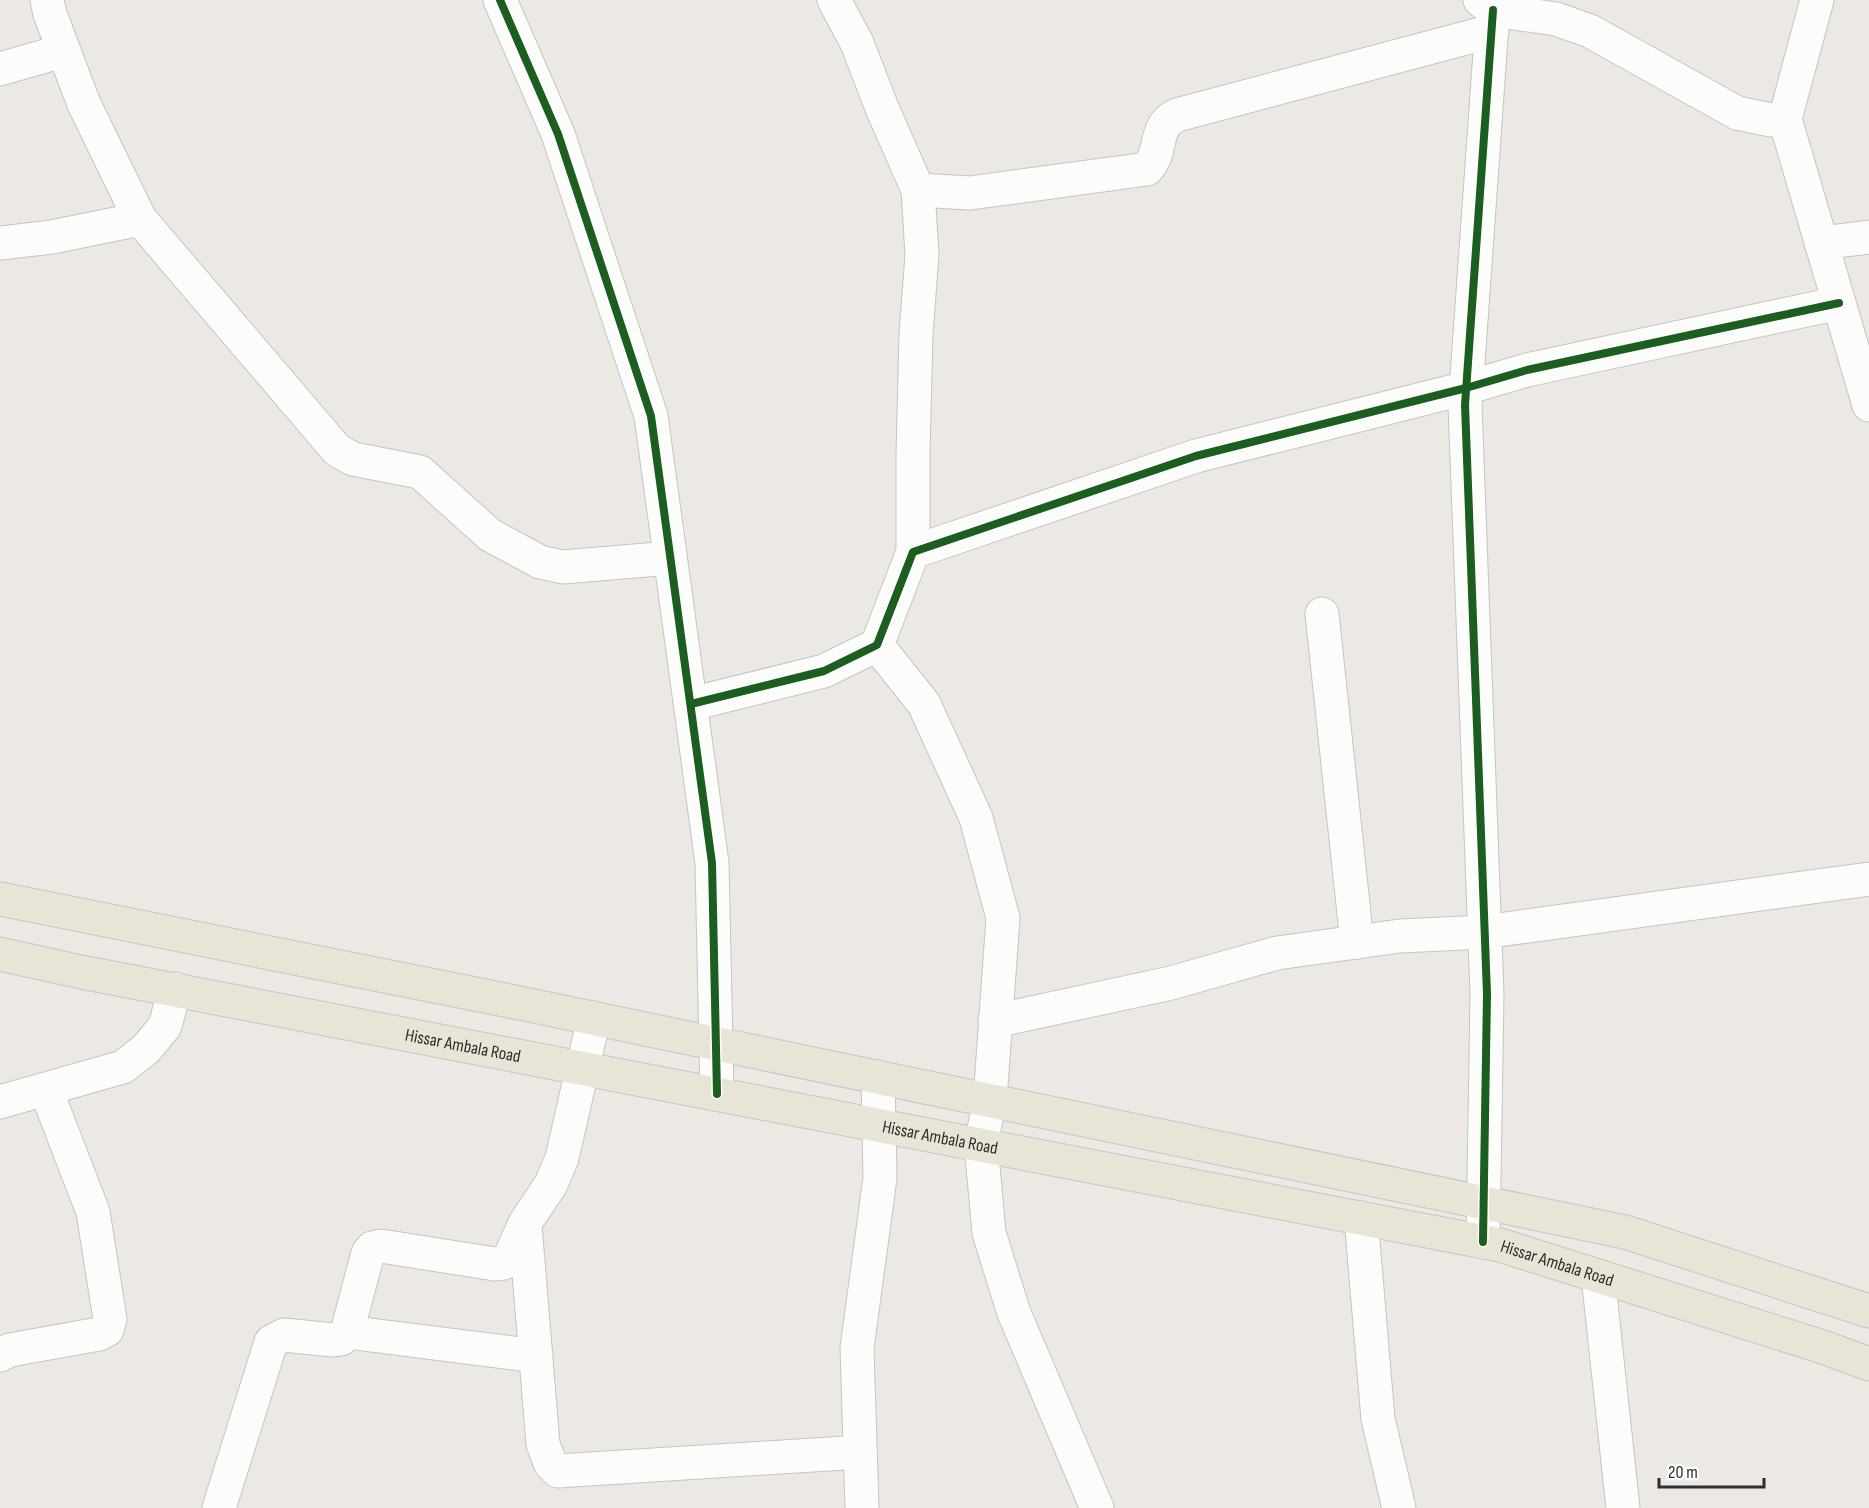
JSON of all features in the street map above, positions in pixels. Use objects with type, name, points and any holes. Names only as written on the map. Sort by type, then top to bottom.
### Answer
[{"type":"main road","points":[[0,899],[594,1018],[1625,1232],[1869,1311]]},
{"type":"main road","name":"Hissar Ambala Road","points":[[0,954],[1500,1245],[1823,1347],[1869,1364]]},
{"type":"street","points":[[47,0],[63,51],[84,104],[140,219],[337,450],[353,459],[420,472],[490,535],[540,562],[563,567],[670,558]]},
{"type":"street","points":[[500,0],[558,134],[651,416],[712,863],[717,1094]]},
{"type":"street","points":[[691,704],[824,671],[877,645],[913,552],[913,429],[916,334],[922,255],[918,190],[882,108],[857,43],[834,0]]},
{"type":"street","points":[[1817,0],[1785,119],[1869,405]]},
{"type":"street","points":[[918,190],[970,193],[1147,169],[1155,157],[1162,125],[1167,119],[1488,13],[1556,19],[1590,31],[1737,113],[1770,120],[1785,119]]},
{"type":"street","points":[[1483,1242],[1487,994],[1466,388],[1488,13]]},
{"type":"street","points":[[0,69],[63,51]]},
{"type":"street","points":[[0,243],[52,237],[140,219]]},
{"type":"street","points":[[1821,243],[1869,237]]},
{"type":"street","points":[[913,552],[1196,456],[1466,388],[1527,369],[1839,303]]},
{"type":"street","points":[[1322,614],[1357,942]]},
{"type":"street","points":[[877,645],[924,704],[976,818],[1003,918],[990,1100],[981,1144],[989,1233],[1014,1312],[1097,1508]]},
{"type":"street","points":[[995,1022],[1171,983],[1277,953],[1400,936],[1484,932],[1869,879]]},
{"type":"street","points":[[0,1102],[123,1067],[146,1049],[165,1026],[175,989]]},
{"type":"street","points":[[219,1508],[272,1342],[284,1335],[333,1340],[341,1338],[347,1332],[368,1253],[372,1248],[381,1246],[495,1264],[504,1263],[510,1257],[525,1223],[551,1184],[562,1158],[594,1018]]},
{"type":"street","points":[[862,1508],[857,1348],[880,1178],[878,1077]]},
{"type":"street","points":[[0,1355],[10,1350],[99,1334],[107,1330],[110,1318],[93,1212],[46,1090]]},
{"type":"street","points":[[1361,1218],[1378,1419],[1399,1508]]},
{"type":"street","points":[[525,1223],[543,1444],[550,1463],[558,1471],[860,1452]]},
{"type":"street","points":[[1598,1276],[1623,1508]]},
{"type":"street","points":[[347,1332],[536,1356]]},
{"type":"cycle path","points":[[500,0],[558,134],[651,416],[712,863],[717,1094]]},
{"type":"cycle path","points":[[1483,1242],[1487,994],[1465,405],[1493,10]]},
{"type":"cycle path","points":[[691,704],[824,671],[877,645],[913,552],[1196,456],[1466,388],[1527,370],[1839,303]]}]
